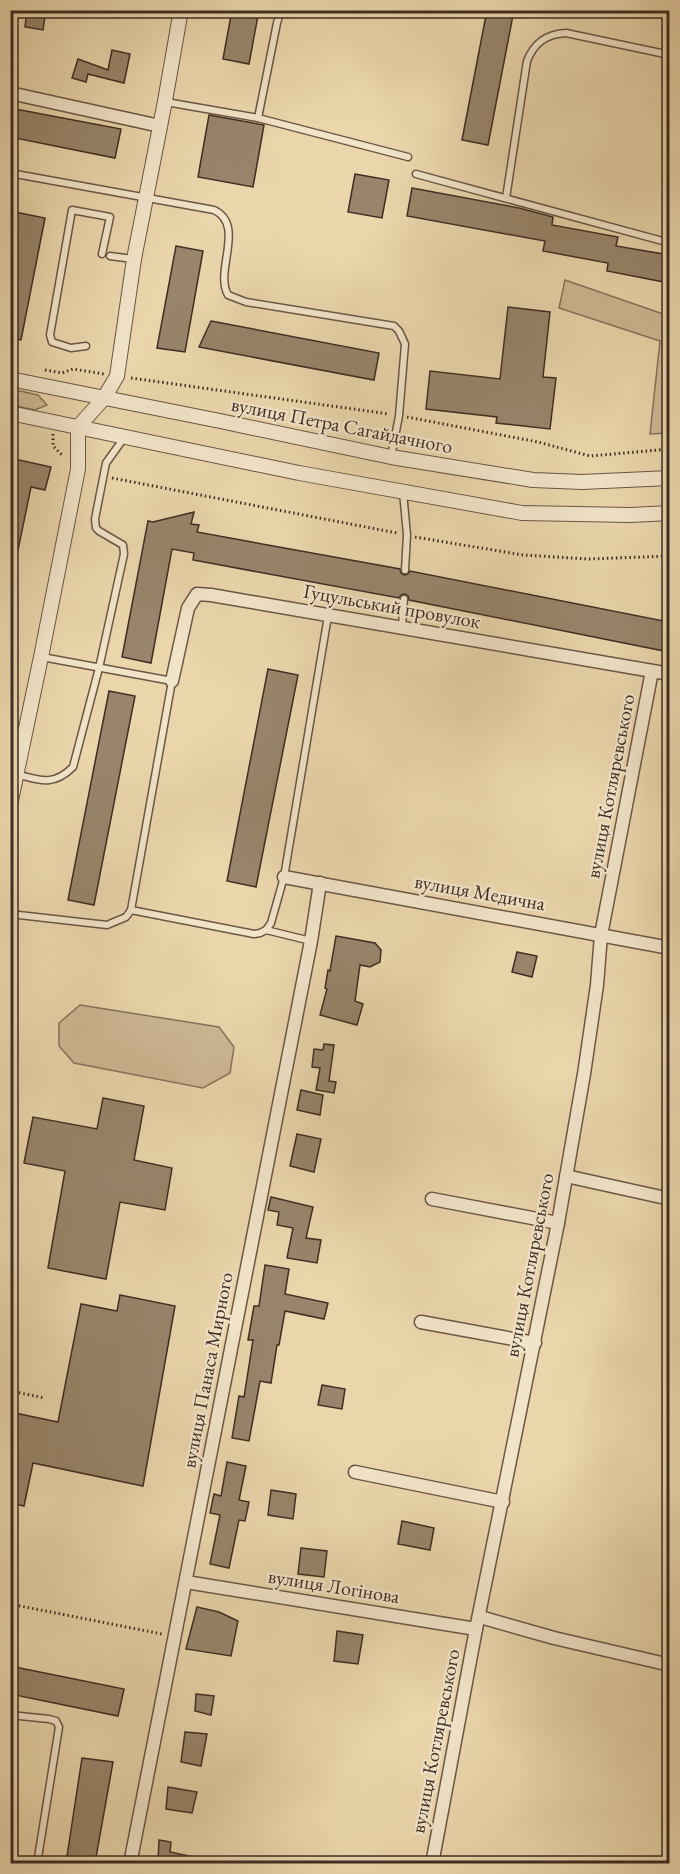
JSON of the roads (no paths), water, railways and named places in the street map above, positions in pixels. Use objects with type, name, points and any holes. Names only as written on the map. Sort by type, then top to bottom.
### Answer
[{"type":"street","points":[[10,805],[78,469],[78,427],[104,398],[117,376],[134,260],[181,10]]},
{"type":"street","points":[[10,93],[160,126]]},
{"type":"street","name":"вулиця Петра Сагайдачного","points":[[10,379],[220,420],[391,457],[533,480],[582,482],[669,478]]},
{"type":"street","points":[[10,413],[299,473],[522,513],[630,515],[669,513]]},
{"type":"street","name":"Гуцульський провулок","points":[[172,681],[188,608],[197,594],[669,674]]},
{"type":"street","name":"вулиця Котляревського","points":[[432,1863],[558,1223],[586,1063],[601,934],[652,671]]},
{"type":"street","name":"вулиця Медична","points":[[284,877],[669,948]]},
{"type":"street","name":"вулиця Панаса Мирного","points":[[130,1863],[311,941],[320,883]]},
{"type":"street","points":[[566,1176],[669,1199]]},
{"type":"street","points":[[432,1199],[558,1223]]},
{"type":"street","points":[[421,1322],[535,1343]]},
{"type":"street","points":[[355,1472],[503,1502]]},
{"type":"street","name":"вулиця Логінова","points":[[186,1582],[478,1623],[669,1665]]},
{"type":"lane","points":[[258,118],[281,10]]},
{"type":"lane","points":[[506,198],[527,61],[532,48],[555,34],[566,33],[669,55]]},
{"type":"lane","points":[[165,101],[258,118],[408,157]]},
{"type":"lane","points":[[10,173],[214,210],[220,213],[226,221],[229,231],[224,285],[228,296],[246,302],[394,326],[405,344],[399,416],[391,457]]},
{"type":"lane","points":[[416,174],[669,243]]},
{"type":"lane","points":[[86,346],[71,348],[51,342],[50,335],[72,210],[110,217],[102,254]]},
{"type":"lane","points":[[110,256],[122,256],[134,260]]},
{"type":"lane","points":[[16,774],[38,780],[48,780],[63,777],[73,767],[99,668],[124,549],[123,544],[96,528],[95,519],[106,463],[125,437]]},
{"type":"lane","points":[[403,491],[407,535],[405,570]]},
{"type":"lane","points":[[402,627],[404,599]]},
{"type":"lane","points":[[131,909],[254,934],[266,930],[271,923],[284,877],[328,615]]},
{"type":"lane","points":[[10,914],[107,924],[126,916],[131,909],[172,681],[41,657]]},
{"type":"lane","points":[[266,930],[311,941]]},
{"type":"lane","points":[[10,1714],[49,1719],[56,1722],[59,1727],[37,1863]]}]
